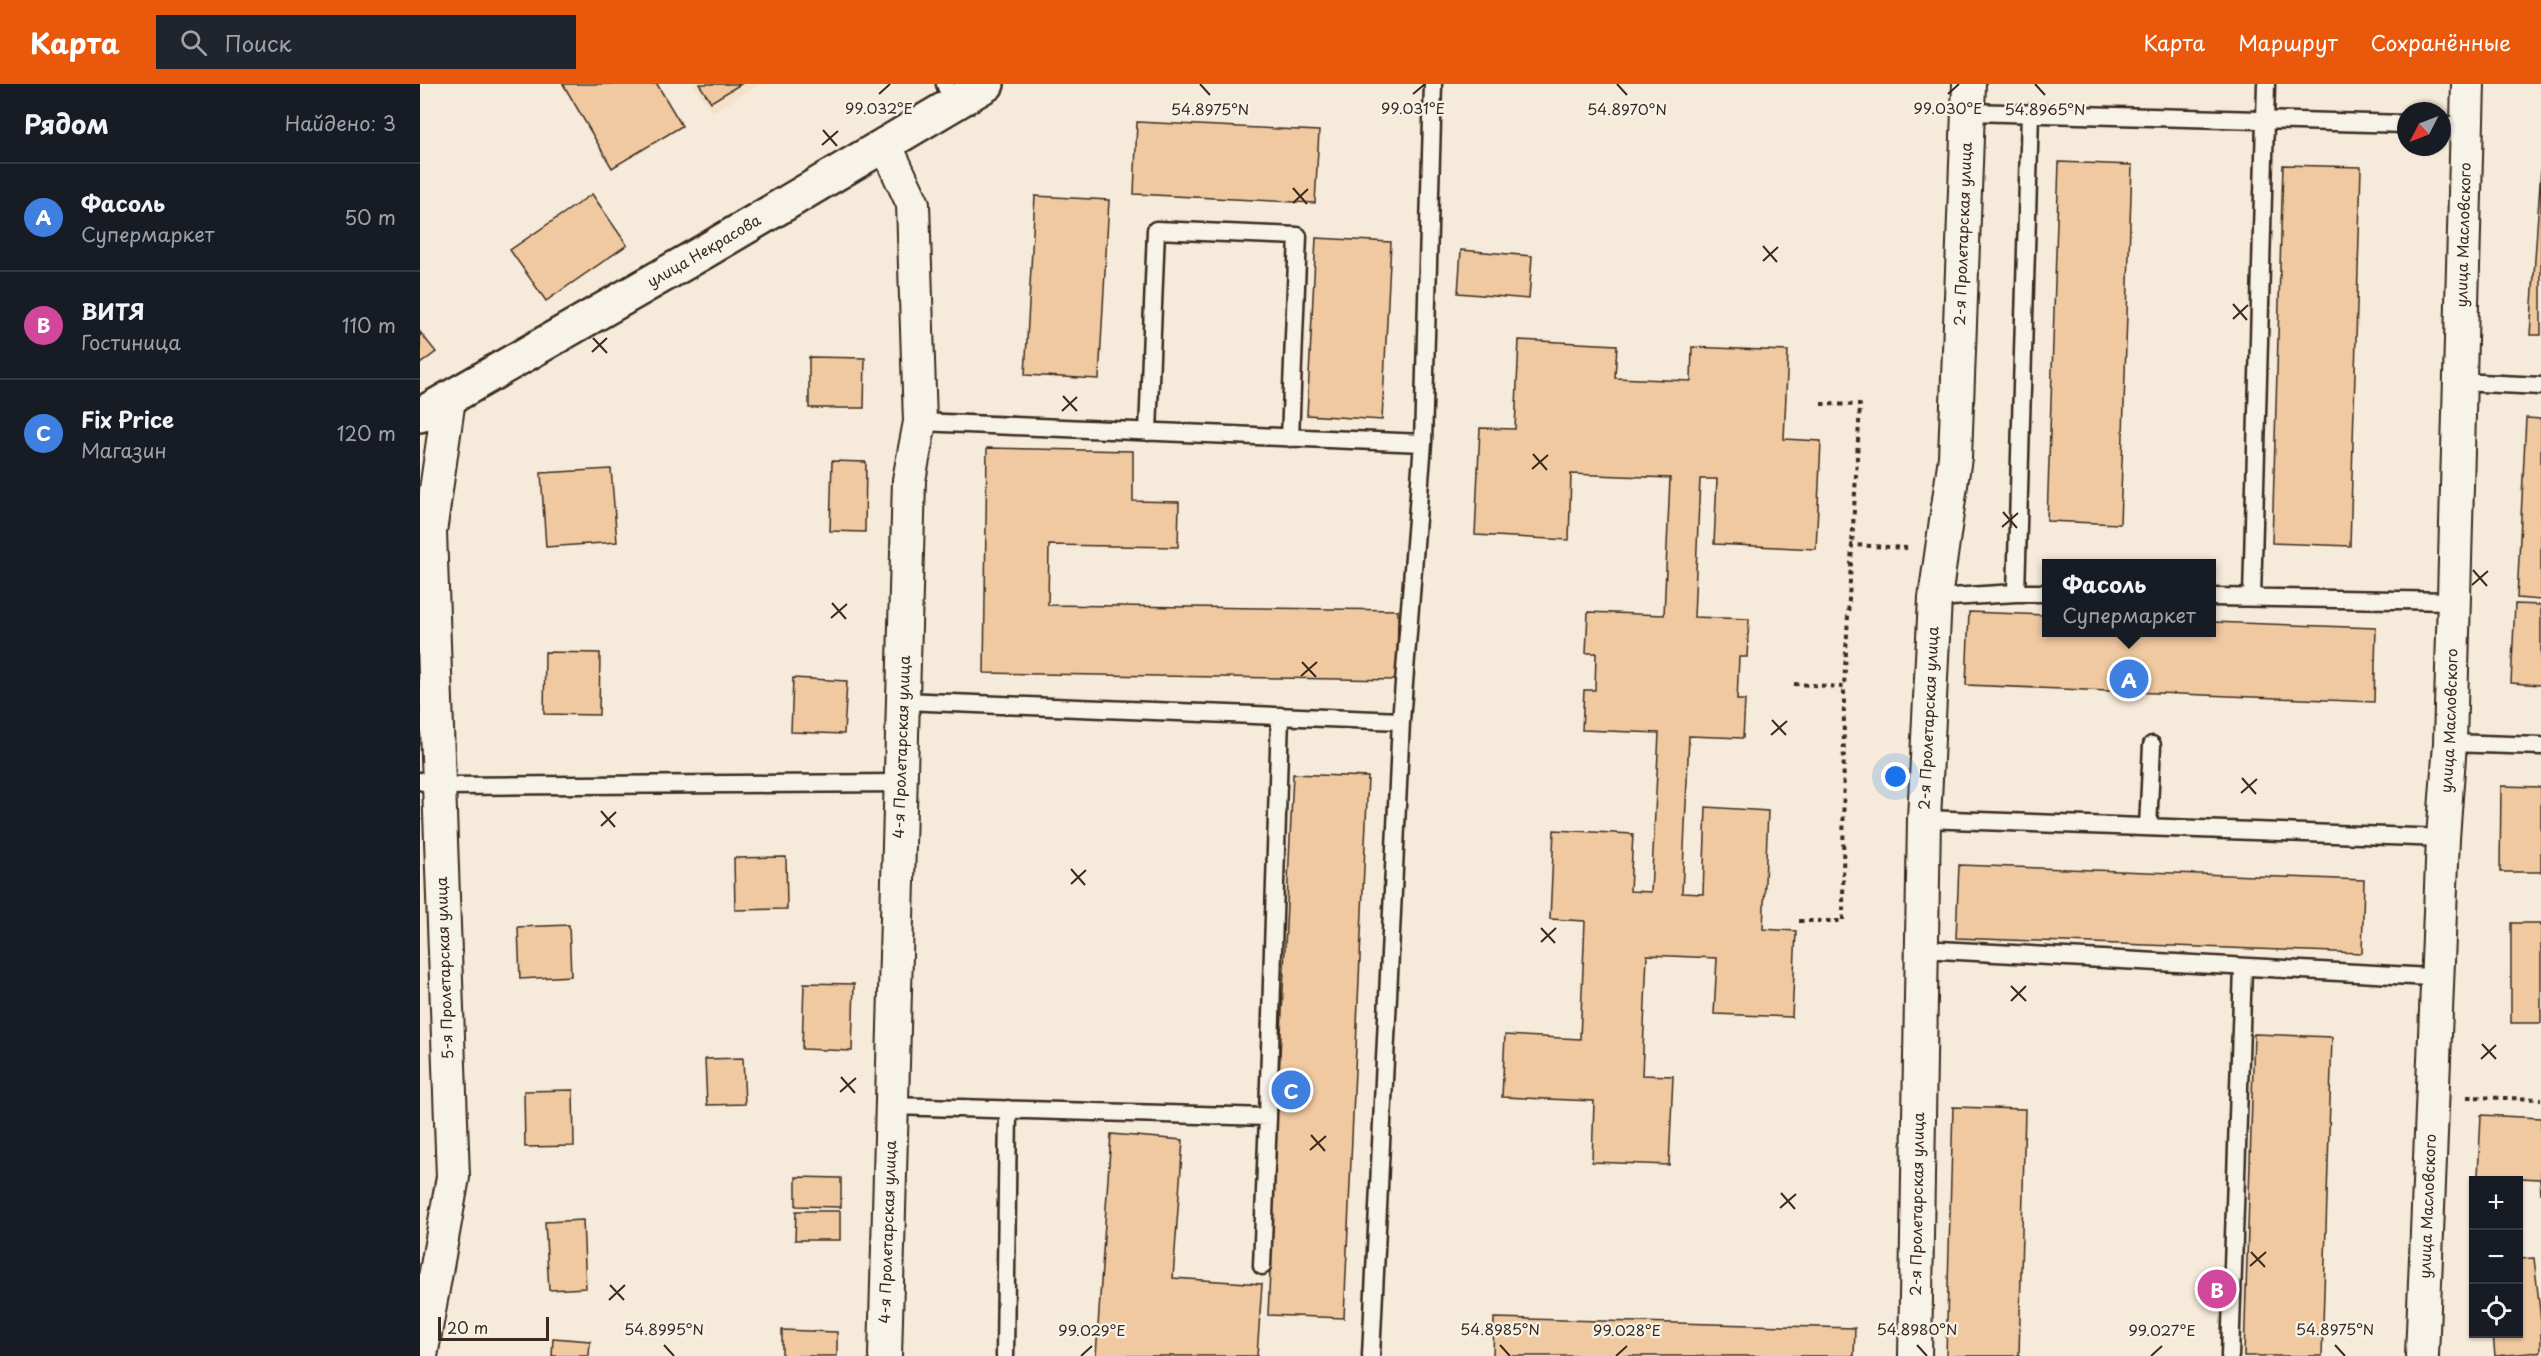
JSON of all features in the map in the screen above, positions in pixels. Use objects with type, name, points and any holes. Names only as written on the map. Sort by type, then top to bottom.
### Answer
[{"type":"street","name":"улица Некрасова","points":[[420,415],[885,144],[949,94],[987,84]]},
{"type":"street","name":"улица Масловского","points":[[2422,1356],[2443,838],[2450,743],[2460,382],[2454,125],[2468,84]]},
{"type":"street","name":"2-я Пролетарская улица","points":[[1915,1356],[1924,819],[1935,598],[1955,457],[1969,98]]},
{"type":"street","name":"4-я Пролетарская улица","points":[[885,144],[913,204],[920,422],[909,480],[885,1356]]},
{"type":"street","name":"5-я Пролетарская улица","points":[[421,1356],[453,1177],[429,784],[430,532],[449,399]]},
{"type":"lane","points":[[1371,1356],[1401,721],[1423,443],[1433,84]]},
{"type":"lane","points":[[2252,597],[2266,84]]},
{"type":"lane","points":[[1969,98],[2030,113],[2397,124]]},
{"type":"lane","points":[[2016,593],[2030,113]]},
{"type":"lane","points":[[1149,432],[1156,230],[1215,232],[1298,236],[1290,438]]},
{"type":"lane","points":[[2460,382],[2541,386]]},
{"type":"lane","points":[[920,422],[1423,443]]},
{"type":"lane","points":[[1935,598],[2042,593]]},
{"type":"lane","points":[[2216,597],[2454,601]]},
{"type":"lane","points":[[903,701],[1401,721]]},
{"type":"lane","points":[[1262,1266],[1280,716]]},
{"type":"lane","points":[[2450,743],[2541,746]]},
{"type":"lane","points":[[2148,827],[2152,745]]},
{"type":"lane","points":[[429,784],[901,783]]},
{"type":"lane","points":[[1924,819],[2443,838]]},
{"type":"lane","points":[[1921,949],[2430,977]]},
{"type":"lane","points":[[2230,1356],[2243,968]]},
{"type":"lane","points":[[892,1106],[1268,1118]]},
{"type":"lane","points":[[1005,1356],[1008,1109]]},
{"type":"path","points":[[1799,921],[1843,921],[1844,687],[1860,405],[1821,405]]},
{"type":"path","points":[[1852,545],[1942,550]]},
{"type":"path","points":[[1794,684],[1844,687]]},
{"type":"path","points":[[2433,1096],[2541,1099]]},
{"type":"shaded area","points":[[693,84],[760,84],[712,113]]},
{"type":"building","points":[[563,84],[657,84],[682,126],[612,168]]},
{"type":"building","points":[[699,84],[741,84],[711,102]]},
{"type":"building","points":[[1137,122],[1319,131],[1315,203],[1134,194]]},
{"type":"building","points":[[2059,162],[2132,165],[2120,524],[2047,521]]},
{"type":"building","points":[[2283,165],[2361,167],[2350,546],[2272,543]]},
{"type":"building","points":[[2541,168],[2541,335],[2530,335]]},
{"type":"building","points":[[592,194],[627,245],[546,301],[510,250]]},
{"type":"building","points":[[1035,196],[1109,200],[1099,379],[1025,375]]},
{"type":"building","points":[[1316,238],[1391,242],[1382,420],[1307,415]]},
{"type":"building","points":[[1461,250],[1532,256],[1529,299],[1458,293]]},
{"type":"building","points":[[420,332],[436,352],[420,364]]},
{"type":"building","points":[[1519,340],[1617,345],[1615,378],[1691,381],[1692,347],[1788,351],[1784,439],[1821,441],[1816,549],[1714,544],[1717,479],[1700,479],[1694,617],[1749,619],[1747,657],[1739,657],[1737,700],[1745,700],[1743,738],[1689,736],[1682,893],[1703,894],[1706,807],[1768,811],[1763,929],[1796,931],[1792,1017],[1714,1014],[1717,958],[1647,955],[1642,1075],[1673,1076],[1669,1165],[1592,1162],[1594,1101],[1502,1097],[1505,1035],[1580,1039],[1585,921],[1550,919],[1554,830],[1633,834],[1630,891],[1651,892],[1659,733],[1582,730],[1584,690],[1595,690],[1596,653],[1586,653],[1588,612],[1664,615],[1670,478],[1571,474],[1569,540],[1475,535],[1480,428],[1515,429]]},
{"type":"building","points":[[809,357],[865,358],[864,408],[809,408]]},
{"type":"building","points":[[2526,418],[2541,419],[2541,600],[2517,598]]},
{"type":"building","points":[[987,448],[1133,451],[1133,501],[1179,502],[1178,547],[1049,545],[1048,605],[1398,610],[1397,680],[984,673]]},
{"type":"building","points":[[832,461],[866,462],[865,532],[830,531]]},
{"type":"building","points":[[611,469],[617,542],[546,547],[541,473]]},
{"type":"building","points":[[2515,604],[2541,605],[2541,685],[2511,683]]},
{"type":"building","points":[[1969,612],[2042,615],[2042,637],[2216,637],[2216,622],[2376,628],[2374,702],[1966,685]]},
{"type":"building","points":[[545,652],[600,653],[599,715],[544,714]]},
{"type":"building","points":[[793,678],[847,681],[844,734],[791,732]]},
{"type":"building","points":[[1293,774],[1368,777],[1344,1318],[1268,1315]]},
{"type":"building","points":[[2501,786],[2541,787],[2541,872],[2500,872]]},
{"type":"building","points":[[786,857],[787,909],[735,910],[734,858]]},
{"type":"building","points":[[1959,865],[2364,880],[2362,953],[1956,938]]},
{"type":"building","points":[[2511,923],[2541,923],[2541,1023],[2511,1023]]},
{"type":"building","points":[[569,925],[571,976],[520,979],[518,927]]},
{"type":"building","points":[[804,983],[854,984],[852,1051],[802,1049]]},
{"type":"building","points":[[2254,1034],[2332,1037],[2322,1356],[2244,1356]]},
{"type":"building","points":[[743,1058],[745,1104],[707,1105],[705,1059]]},
{"type":"building","points":[[573,1090],[574,1146],[525,1147],[524,1091]]},
{"type":"building","points":[[1953,1107],[2025,1109],[2019,1356],[1946,1356]]},
{"type":"building","points":[[2481,1115],[2541,1118],[2541,1194],[2540,1179],[2523,1178],[2523,1176],[2478,1176]]},
{"type":"building","points":[[1111,1134],[1183,1140],[1173,1278],[1262,1284],[1257,1356],[1096,1356]]},
{"type":"building","points":[[796,1177],[841,1178],[841,1207],[796,1206]]},
{"type":"building","points":[[796,1211],[840,1211],[840,1240],[795,1240]]},
{"type":"building","points":[[583,1220],[586,1288],[549,1290],[545,1222]]},
{"type":"building","points":[[2534,1258],[2541,1321],[2541,1352],[2495,1356],[2493,1338],[2523,1338],[2523,1259]]},
{"type":"building","points":[[1494,1318],[1855,1328],[1854,1356],[1493,1356]]},
{"type":"building","points":[[782,1330],[837,1332],[837,1356],[782,1356]]},
{"type":"building","points":[[553,1338],[590,1341],[589,1356],[552,1356]]},
{"type":"place","name":"Фасоль","points":[[2129,679]]},
{"type":"place","name":"Fix Price","points":[[1291,1090]]},
{"type":"place","name":"ВИТЯ","points":[[2217,1289]]}]
